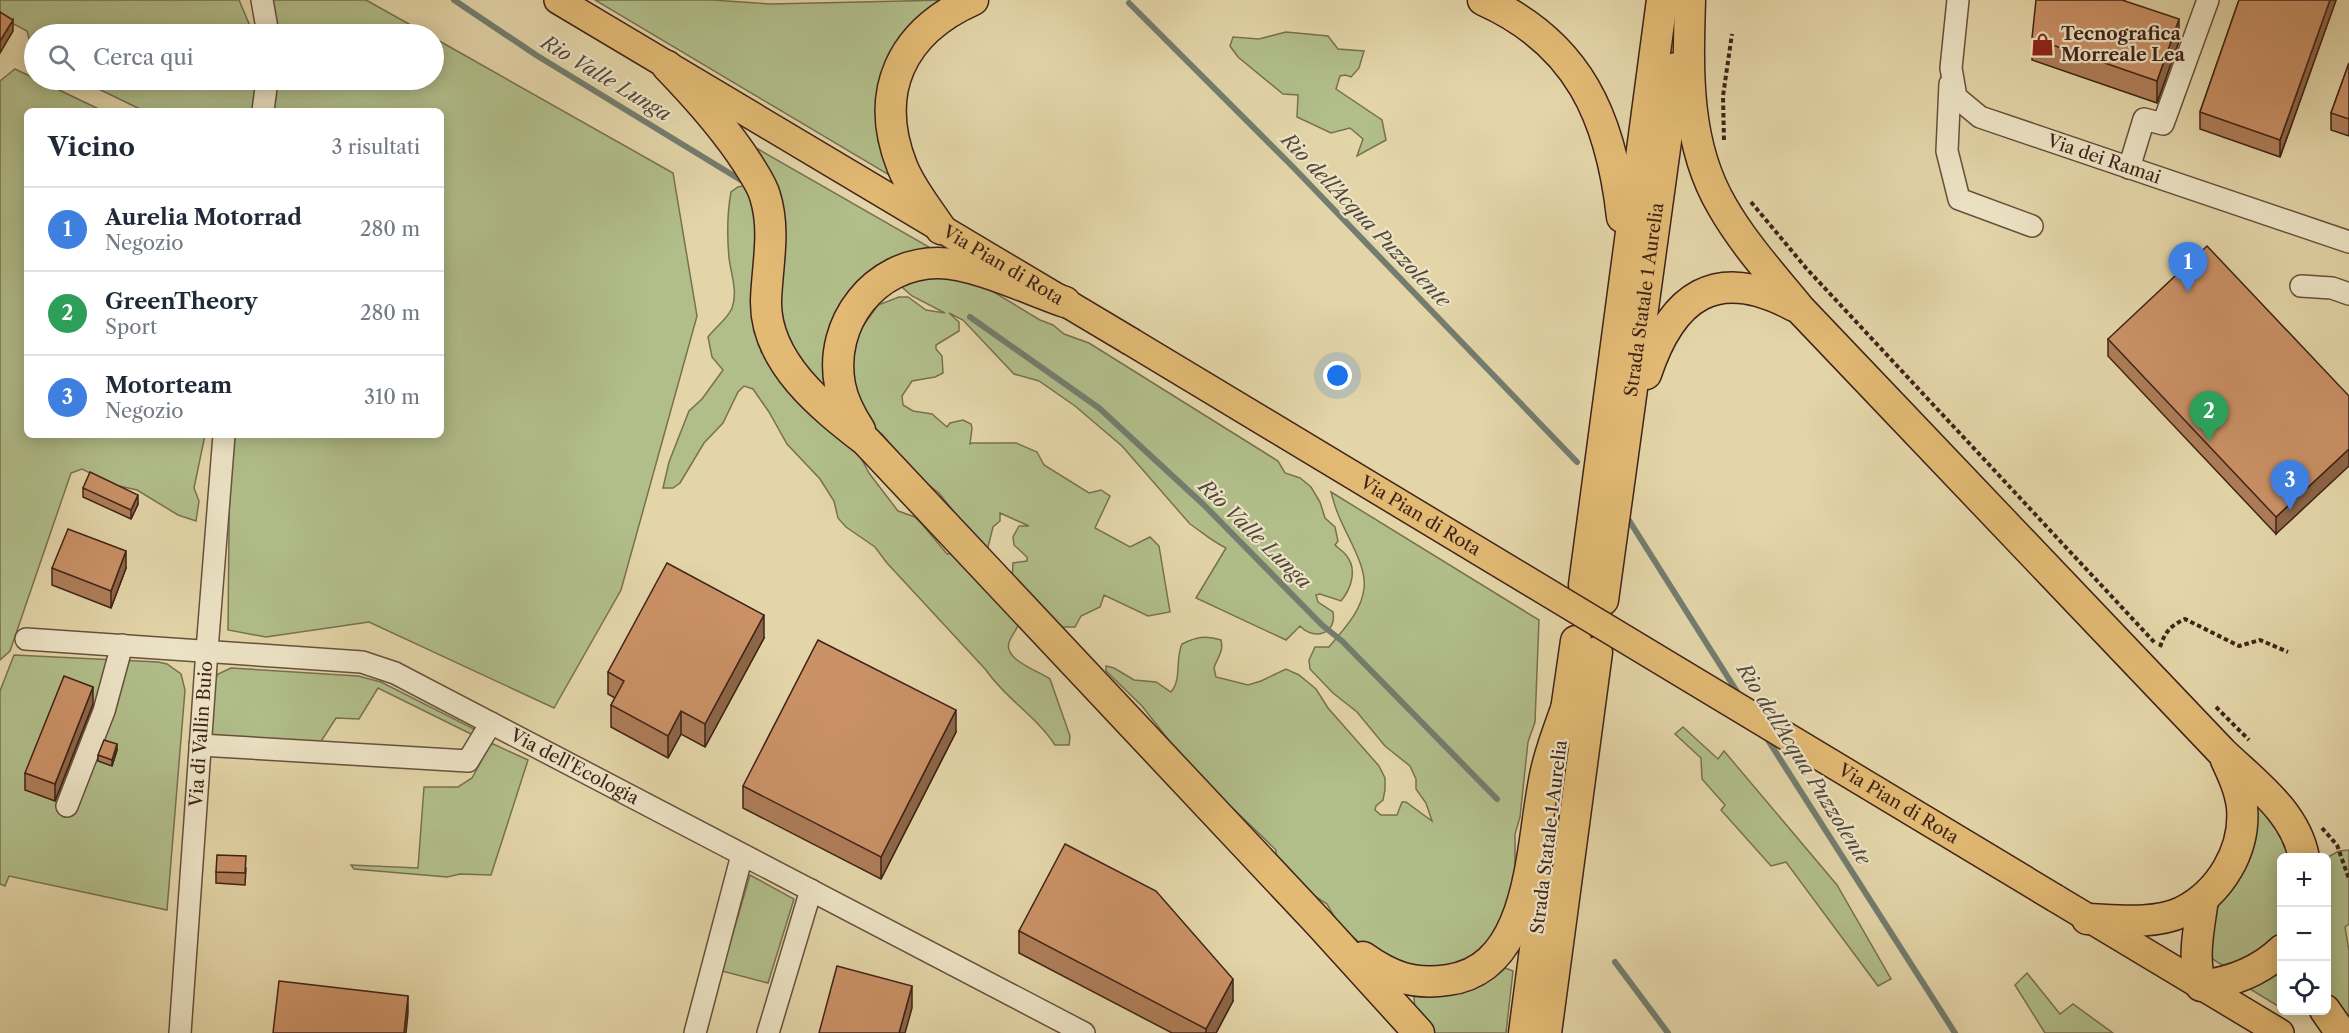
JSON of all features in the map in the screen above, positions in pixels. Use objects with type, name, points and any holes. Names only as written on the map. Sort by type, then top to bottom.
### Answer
[{"type":"highway","points":[[941,229],[902,168],[891,130],[892,93],[896,76],[915,40],[948,14],[973,0]]},
{"type":"highway","points":[[1483,0],[1521,21],[1550,44],[1575,71],[1596,109],[1606,133],[1618,182],[1624,284]]},
{"type":"highway","name":"Strada Statale 1 Aurelia","points":[[1662,0],[1624,284],[1593,593],[1622,462],[1685,0]]},
{"type":"highway","points":[[1690,0],[1690,99],[1696,140],[1703,164],[1721,205],[1737,230],[1800,309],[2222,752],[2276,804],[2293,827],[2303,853]]},
{"type":"highway","points":[[667,66],[716,120],[741,153],[765,194],[770,233],[766,315],[780,352],[790,368],[815,398],[866,441],[1319,923],[1419,1033]]},
{"type":"highway","points":[[866,441],[843,399],[838,359],[843,334],[853,309],[864,295],[878,284],[890,276],[916,266],[940,263],[964,266],[1065,302]]},
{"type":"highway","points":[[1622,462],[1653,353],[1667,325],[1686,303],[1711,291],[1737,288],[1759,290],[1800,309]]},
{"type":"highway","name":"Strada Statale 1 Aurelia","points":[[1524,1033],[1567,706],[1586,646],[1546,1033]]},
{"type":"highway","points":[[1319,923],[1372,963],[1398,978],[1412,981],[1453,980],[1479,968],[1492,958],[1511,932],[1519,914],[1530,866],[1547,767],[1567,706]]},
{"type":"highway","points":[[2087,919],[2123,921],[2156,919],[2181,913],[2203,899],[2218,883],[2233,859],[2242,827],[2242,806],[2237,786],[2222,752]]},
{"type":"highway","points":[[2203,899],[2196,950],[2196,969],[2201,986],[2223,983],[2246,975],[2277,955]]},
{"type":"highway","points":[[2328,1015],[2341,1033]]},
{"type":"main road","name":"Via Pian di Rota","points":[[558,0],[1130,340],[2087,919],[2280,1033]]},
{"type":"street","points":[[262,0],[266,24]]},
{"type":"street","name":"Via dei Ramai","points":[[1958,0],[1951,68],[1956,97],[1980,117],[2349,242]]},
{"type":"street","points":[[2129,168],[2144,119],[2163,124],[2208,0]]},
{"type":"street","points":[[1951,68],[1947,150],[1959,199],[2032,226]]},
{"type":"street","points":[[263,108],[266,90]]},
{"type":"street","points":[[2301,286],[2332,288],[2349,294]]},
{"type":"street","name":"Via di Vallin Buio","points":[[180,1033],[224,438]]},
{"type":"street","name":"Via dell'Ecologia","points":[[26,639],[362,662],[395,673],[1084,1033]]},
{"type":"street","points":[[68,806],[104,711],[122,645]]},
{"type":"street","points":[[200,745],[468,762],[491,723]]},
{"type":"street","points":[[695,1033],[742,855]]},
{"type":"street","points":[[768,1033],[811,890]]},
{"type":"path","points":[[1727,150],[1724,140],[1723,96],[1732,34]]},
{"type":"path","points":[[1747,196],[1806,268],[2164,653]]},
{"type":"path","points":[[2160,647],[2165,632],[2174,624],[2185,619],[2239,646],[2260,640],[2288,652]]},
{"type":"path","points":[[2211,700],[2252,743]]},
{"type":"path","points":[[2315,821],[2337,845],[2349,879]]},
{"type":"green space","points":[[0,0],[239,0],[249,24],[24,24],[24,29],[0,17]]},
{"type":"green space","points":[[268,0],[366,0],[409,24],[274,24]]},
{"type":"green space","points":[[595,0],[712,0],[771,4],[947,0],[908,37],[894,172],[889,175]]},
{"type":"green space","points":[[1286,32],[1328,36],[1338,49],[1364,51],[1359,68],[1351,77],[1340,76],[1336,89],[1382,120],[1386,140],[1357,156],[1363,139],[1350,128],[1331,133],[1297,117],[1298,95],[1283,94],[1238,57],[1230,46],[1233,37],[1259,39]]},
{"type":"green space","points":[[444,44],[673,173],[697,316],[621,590],[554,708],[369,622],[266,637],[228,630],[230,438],[444,438],[444,108],[269,108],[272,90],[444,90]]},
{"type":"green space","points":[[15,69],[24,73],[24,90],[59,90],[97,108],[24,108],[24,438],[204,438],[194,488],[199,501],[196,521],[178,515],[137,490],[115,485],[82,469],[71,473],[10,651],[0,660],[0,81]]},
{"type":"green space","points":[[101,90],[255,90],[252,108],[138,108]]},
{"type":"green space","points":[[758,149],[929,247],[926,255],[889,266],[830,396],[787,348],[754,150]]},
{"type":"green space","points":[[747,185],[754,189],[761,352],[780,367],[861,458],[869,473],[898,511],[915,517],[947,554],[953,553],[1020,610],[1019,624],[1008,647],[1010,653],[1022,664],[1050,679],[1070,736],[1069,745],[1055,745],[1039,725],[1002,689],[887,563],[875,547],[846,527],[838,518],[834,501],[820,479],[787,444],[753,389],[744,386],[738,392],[723,423],[704,443],[680,483],[673,488],[663,488],[669,462],[689,411],[702,399],[723,370],[712,357],[708,337],[727,316],[734,302],[728,242],[729,208],[731,192]]},
{"type":"green space","points":[[921,275],[972,279],[1040,320],[1053,325],[1064,334],[1089,343],[1278,461],[1285,473],[1300,478],[1311,487],[1320,502],[1325,518],[1335,527],[1338,541],[1335,545],[1346,555],[1352,566],[1352,579],[1341,601],[1320,594],[1316,595],[1318,602],[1333,612],[1332,626],[1318,634],[1306,631],[1300,626],[1286,640],[1196,598],[1226,548],[1190,524],[1122,446],[1075,406],[1039,381],[1014,374],[963,320],[949,313],[959,322],[959,331],[936,345],[936,349],[942,356],[943,373],[935,377],[912,381],[902,396],[903,405],[913,411],[932,414],[947,427],[950,423],[963,420],[971,424],[970,444],[1016,443],[1037,452],[1044,465],[1089,493],[1101,490],[1110,496],[1095,528],[1130,547],[1150,537],[1159,546],[1170,612],[1148,616],[1104,595],[1100,607],[1081,616],[1075,627],[1062,627],[1012,582],[1013,563],[1027,561],[1027,557],[1014,545],[1013,537],[1019,526],[1029,526],[1000,513],[1000,521],[993,527],[988,547],[984,550],[939,493],[917,476],[882,434],[864,420],[853,398],[853,340],[878,305],[899,297],[908,297],[926,310],[945,313],[912,296],[902,287]]},
{"type":"green space","points":[[1331,492],[1539,620],[1535,722],[1528,742],[1520,817],[1515,834],[1515,871],[1510,897],[1497,932],[1463,965],[1423,968],[1372,954],[1338,923],[1327,904],[1307,891],[1276,859],[1276,850],[1189,766],[1142,706],[1106,671],[1106,666],[1114,668],[1134,680],[1156,682],[1171,692],[1176,681],[1182,644],[1206,637],[1221,640],[1222,644],[1214,668],[1216,677],[1248,685],[1286,669],[1299,675],[1316,689],[1328,708],[1379,766],[1385,778],[1385,790],[1383,800],[1375,810],[1381,815],[1397,815],[1402,802],[1406,802],[1432,821],[1426,803],[1416,789],[1416,779],[1410,766],[1385,746],[1357,712],[1333,693],[1310,669],[1309,660],[1315,647],[1329,647],[1340,634],[1360,605],[1364,588],[1359,560],[1338,514]]},
{"type":"green space","points":[[14,655],[158,662],[167,664],[181,674],[185,690],[167,910],[9,876],[5,886],[0,884],[0,691]]},
{"type":"green space","points":[[231,668],[358,676],[381,682],[478,731],[475,736],[378,688],[359,719],[336,718],[320,743],[209,737],[212,685],[218,674]]},
{"type":"green space","points":[[1683,727],[1718,759],[1724,751],[1837,885],[1891,979],[1878,986],[1786,862],[1771,866],[1721,810],[1725,805],[1702,779],[1701,758],[1675,734]]},
{"type":"green space","points":[[491,743],[528,760],[491,875],[460,874],[447,877],[354,869],[351,865],[418,868],[424,787],[458,787],[472,778]]},
{"type":"green space","points":[[2253,791],[2294,853],[2277,853],[2277,939],[2264,951],[2247,961],[2223,965],[2210,957],[2212,918],[2228,887]]},
{"type":"green space","points":[[2349,850],[2349,924],[2345,927],[2349,951],[2349,1024],[2331,1005],[2331,855],[2339,851]]},
{"type":"green space","points":[[750,875],[794,899],[768,983],[722,971]]},
{"type":"green space","points":[[2277,962],[2277,1006],[2242,984]]},
{"type":"green space","points":[[1505,968],[1513,971],[1506,1033],[1431,1033],[1415,1010],[1414,997],[1423,992],[1473,985]]},
{"type":"green space","points":[[2027,973],[2060,1014],[2073,1004],[2113,1033],[2045,1033],[2015,985]]},
{"type":"building","points":[[2036,0],[2122,0],[2179,19],[2157,81],[2032,38]]},
{"type":"building","points":[[2239,0],[2330,0],[2280,140],[2200,112]]},
{"type":"building","points":[[0,12],[13,20],[0,41]]},
{"type":"building","points":[[2349,63],[2349,119],[2331,113]]},
{"type":"building","points":[[2207,246],[2349,396],[2349,449],[2276,517],[2108,339]]},
{"type":"building","points":[[90,472],[138,495],[131,510],[83,488]]},
{"type":"building","points":[[68,529],[126,551],[111,591],[52,568]]},
{"type":"building","points":[[667,563],[764,615],[705,724],[681,711],[668,736],[611,705],[624,681],[608,672]]},
{"type":"building","points":[[818,640],[956,710],[881,857],[743,786]]},
{"type":"building","points":[[64,676],[93,687],[55,784],[25,773]]},
{"type":"building","points":[[104,740],[117,744],[112,760],[98,755]]},
{"type":"building","points":[[1065,844],[1156,891],[1233,979],[1206,1029],[1019,931]]},
{"type":"building","points":[[217,855],[246,856],[245,873],[216,872]]},
{"type":"building","points":[[837,966],[912,986],[899,1033],[819,1033]]},
{"type":"building","points":[[279,981],[408,996],[404,1033],[273,1033]]},
{"type":"waterway","name":"Rio Valle Lunga","points":[[454,0],[536,55],[744,182]]},
{"type":"waterway","name":"Rio dell'Acqua Puzzolente","points":[[1129,3],[1292,166],[1577,462]]},
{"type":"waterway","name":"Rio Valle Lunga","points":[[970,317],[1099,408],[1204,505],[1497,799]]},
{"type":"waterway","name":"Rio dell'Acqua Puzzolente","points":[[1625,514],[1741,698]]},
{"type":"waterway","name":"Rio dell'Acqua Puzzolente","points":[[1766,737],[1955,1033]]},
{"type":"waterway","name":"Rio Valle Lunga","points":[[1615,962],[1668,1033]]},
{"type":"place","name":"Tecnografica Morreale Lea","points":[[2043,44]]},
{"type":"place","name":"Aurelia Motorrad","points":[[2188,292]]},
{"type":"place","name":"GreenTheory","points":[[2209,441]]},
{"type":"place","name":"Motorteam","points":[[2290,510]]}]
